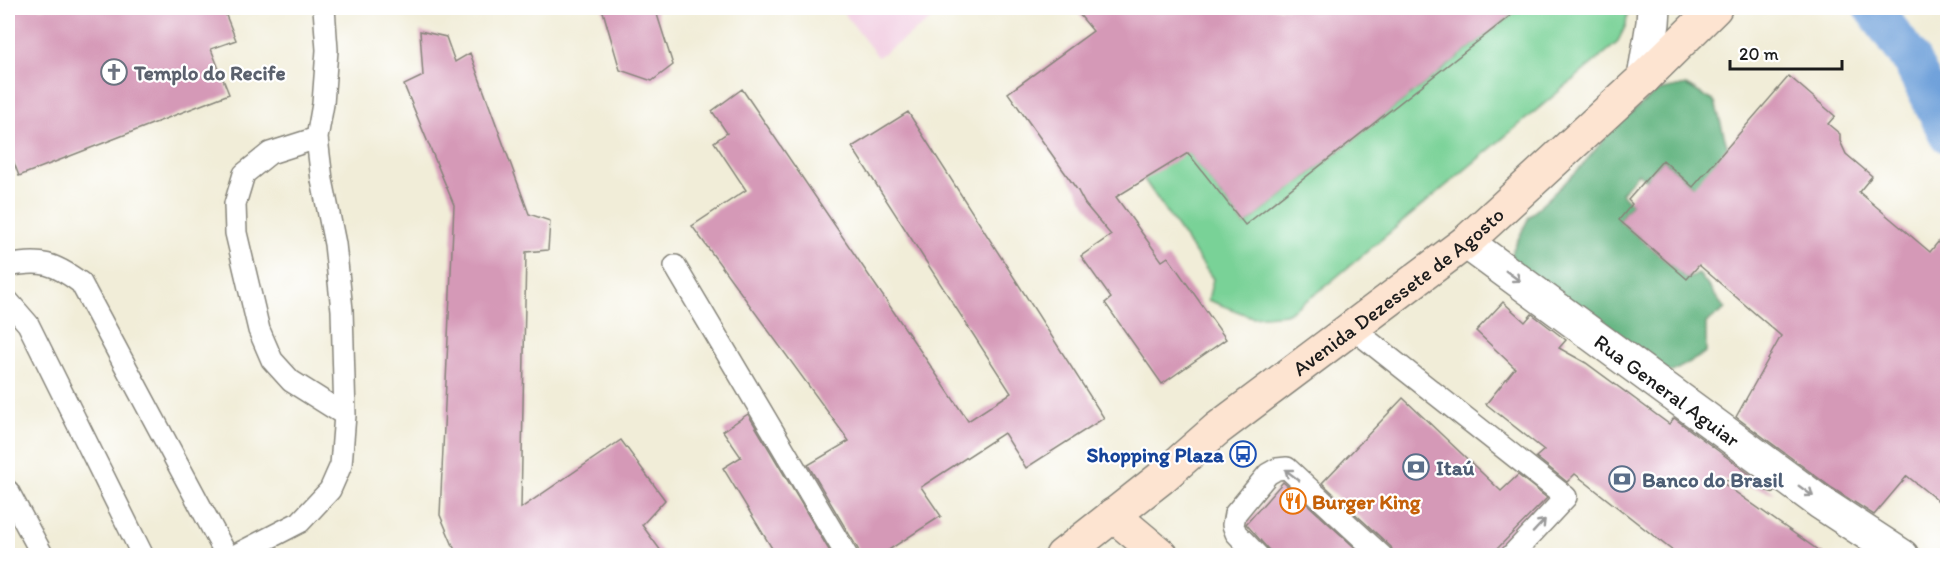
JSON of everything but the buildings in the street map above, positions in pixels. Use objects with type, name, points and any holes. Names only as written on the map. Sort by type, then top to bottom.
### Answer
[{"type":"main road","name":"Avenida Dezessete de Agosto","points":[[1062,555],[1161,478],[1217,429],[1466,242],[1644,78],[1715,8]]},
{"type":"main road","points":[[1113,515],[1162,555]]},
{"type":"street","points":[[1644,78],[1654,8]]},
{"type":"street","name":"Rua General Aguiar","points":[[1466,242],[1821,503],[1902,555]]},
{"type":"lane","points":[[234,555],[300,522],[330,490],[341,465],[345,415],[342,310],[336,255],[321,180],[317,138],[323,104],[327,50],[324,8]]},
{"type":"lane","points":[[317,138],[270,153],[244,174],[235,204],[236,232],[259,330],[272,360],[291,381],[345,415]]},
{"type":"lane","points":[[8,266],[31,261],[60,268],[81,283],[227,555]]},
{"type":"lane","points":[[675,266],[847,555]]},
{"type":"lane","points":[[8,301],[28,324],[143,555]]},
{"type":"lane","points":[[1352,328],[1566,497],[1511,555]]},
{"type":"lane","points":[[1258,555],[1236,533],[1233,525],[1235,514],[1268,474],[1277,469],[1287,468],[1382,555]]},
{"type":"lane","points":[[8,490],[43,555]]},
{"type":"shaded area","points":[[840,8],[948,8],[878,57]]},
{"type":"green space","points":[[1520,8],[1628,8],[1626,25],[1617,43],[1316,294],[1286,314],[1252,317],[1208,300],[1213,279],[1134,165],[1136,86],[1245,225]]},
{"type":"green space","points":[[1686,85],[1715,102],[1729,153],[1718,208],[1663,160],[1646,180],[1638,173],[1621,193],[1632,204],[1619,220],[1687,279],[1699,274],[1725,309],[1706,323],[1706,353],[1672,372],[1649,368],[1511,267],[1511,254],[1529,217],[1579,169],[1616,125],[1658,91]]},
{"type":"waterway","points":[[1873,8],[1910,58],[1948,134]]},
{"type":"place","name":"Templo do Recife","points":[[114,72]]},
{"type":"place","name":"Shopping Plaza","points":[[1243,454]]},
{"type":"place","name":"Itaú","points":[[1416,467]]},
{"type":"place","name":"Banco do Brasil","points":[[1622,479]]},
{"type":"place","name":"Burger King","points":[[1293,501]]}]
